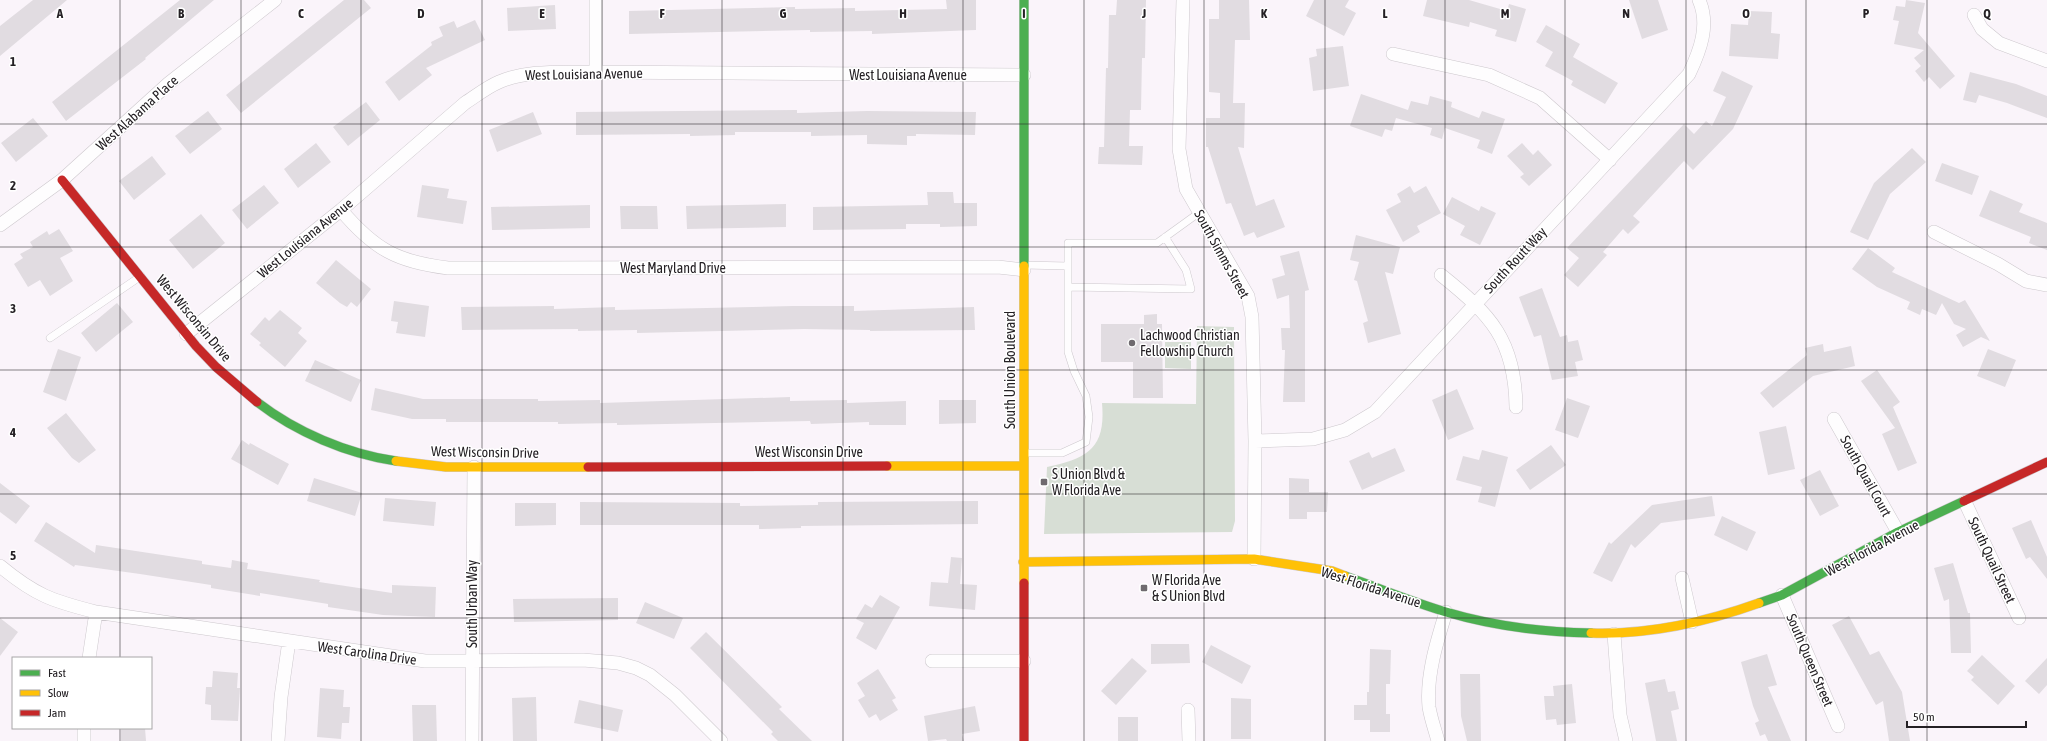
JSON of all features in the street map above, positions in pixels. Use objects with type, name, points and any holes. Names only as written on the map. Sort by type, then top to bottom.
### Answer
[{"type":"street","name":"West Alabama Place","points":[[0,225],[62,180],[169,83],[274,0]]},
{"type":"street","points":[[596,0],[596,72]]},
{"type":"street","name":"South Union Boulevard","points":[[1024,0],[1024,741]]},
{"type":"street","name":"South Simms Street","points":[[1184,0],[1179,149],[1186,189],[1248,296],[1252,317],[1255,441],[1254,559]]},
{"type":"street","name":"South Routt Way","points":[[1255,441],[1313,439],[1345,430],[1375,412],[1689,74],[1701,50],[1705,12],[1699,0]]},
{"type":"street","points":[[1974,14],[1982,29],[1999,43],[2047,61]]},
{"type":"street","points":[[1394,54],[1489,75],[1540,98],[1610,160]]},
{"type":"street","name":"West Louisiana Avenue","points":[[186,334],[341,210],[466,103],[498,82],[513,77],[532,74],[596,72],[1024,75]]},
{"type":"street","name":"West Wisconsin Drive","points":[[62,180],[141,275],[186,334],[216,368],[274,415],[303,431],[346,448],[399,462],[421,465],[474,467],[1024,466]]},
{"type":"street","name":"West Maryland Drive","points":[[341,210],[363,235],[375,245],[392,254],[416,262],[448,268],[1024,267]]},
{"type":"street","points":[[1934,232],[1998,264],[2026,282],[2047,285]]},
{"type":"street","points":[[1441,275],[1475,303],[1491,322],[1510,356],[1516,386],[1516,407]]},
{"type":"street","name":"South Quail Court","points":[[1834,419],[1898,532]]},
{"type":"street","name":"West Florida Avenue","points":[[1023,562],[1254,559],[1332,571],[1446,612],[1502,625],[1548,632],[1614,634],[1692,622],[1733,612],[1782,595],[1898,532],[1965,502],[2047,462]]},
{"type":"street","name":"South Urban Way","points":[[472,741],[474,467]]},
{"type":"street","name":"South Quail Street","points":[[1965,502],[2019,618]]},
{"type":"street","name":"West Carolina Drive","points":[[0,566],[38,594],[63,604],[96,612],[413,660],[473,662],[583,660],[618,663],[636,668],[650,675],[675,695],[721,741]]},
{"type":"street","points":[[1682,578],[1692,622]]},
{"type":"street","name":"South Queen Street","points":[[1782,595],[1838,726]]},
{"type":"street","points":[[90,657],[96,612]]},
{"type":"street","points":[[1438,741],[1429,707],[1430,681],[1437,644],[1446,612]]},
{"type":"street","points":[[1614,634],[1620,715],[1626,741]]},
{"type":"street","points":[[278,741],[281,697],[289,641]]},
{"type":"street","points":[[932,661],[1024,661]]},
{"type":"street","points":[[1188,710],[1189,741]]},
{"type":"street","points":[[84,729],[84,741]]},
{"type":"lane","points":[[1023,454],[1062,453],[1086,442],[1089,417],[1086,396],[1074,371],[1068,352],[1068,243],[1157,243],[1200,212]]},
{"type":"lane","points":[[1068,287],[1191,289],[1186,270],[1165,237]]},
{"type":"lane","points":[[1024,267],[1068,266]]},
{"type":"lane","points":[[50,338],[141,275]]},
{"type":"shaded area","points":[[1197,326],[1234,327],[1235,521],[1232,532],[1044,534],[1047,467],[1073,460],[1083,455],[1091,448],[1097,441],[1101,431],[1102,403],[1196,404]]},
{"type":"shaded area","points":[[1165,342],[1191,342],[1191,369],[1165,368]]},
{"type":"building","points":[[33,0],[67,0],[0,56],[0,26]]},
{"type":"building","points":[[180,0],[214,0],[145,58],[146,59],[66,121],[52,102]]},
{"type":"building","points":[[344,0],[364,0],[371,8],[241,113],[226,95]]},
{"type":"building","points":[[946,0],[976,0],[976,30],[872,34],[872,31],[810,32],[810,30],[629,34],[629,11],[795,7],[795,9],[855,8],[855,11],[947,9]]},
{"type":"building","points":[[1117,0],[1146,0],[1145,58],[1142,58],[1141,110],[1130,110],[1129,146],[1143,146],[1142,165],[1098,164],[1099,147],[1104,147],[1109,15],[1116,15]]},
{"type":"building","points":[[1219,0],[1249,0],[1250,40],[1235,40],[1233,103],[1245,103],[1244,148],[1238,147],[1256,206],[1274,199],[1285,227],[1257,238],[1254,232],[1244,236],[1231,203],[1226,204],[1208,147],[1206,147],[1206,118],[1220,118],[1220,93],[1209,92],[1209,19],[1219,19]]},
{"type":"building","points":[[1314,0],[1349,0],[1345,7],[1356,13],[1344,36],[1306,16]]},
{"type":"building","points":[[1427,0],[1469,0],[1507,11],[1509,4],[1526,9],[1516,42],[1495,36],[1497,30],[1470,22],[1469,27],[1423,16]]},
{"type":"building","points":[[1629,0],[1658,0],[1668,30],[1642,39]]},
{"type":"building","points":[[1906,0],[1925,3],[1918,33],[1955,76],[1940,89],[1929,77],[1924,82],[1915,71],[1921,66],[1914,58],[1924,50],[1894,44],[1899,21],[1893,20],[1896,6],[1905,7]]},
{"type":"building","points":[[555,5],[556,29],[508,31],[507,8]]},
{"type":"building","points":[[1749,11],[1772,12],[1771,33],[1780,34],[1778,59],[1729,56],[1731,24],[1748,25]]},
{"type":"building","points":[[475,20],[485,40],[426,68],[432,75],[399,101],[385,82],[432,45],[431,42],[443,36],[439,27],[454,21],[457,28]]},
{"type":"building","points":[[1546,25],[1580,44],[1573,57],[1618,83],[1605,104],[1571,85],[1573,81],[1545,66],[1553,52],[1536,42]]},
{"type":"building","points":[[1343,46],[1349,86],[1313,91],[1309,58],[1317,56],[1316,49]]},
{"type":"building","points":[[1722,71],[1753,86],[1733,129],[1693,170],[1684,161],[1633,216],[1640,222],[1628,234],[1623,229],[1603,252],[1607,255],[1578,287],[1564,275],[1579,258],[1567,248],[1684,124],[1694,134],[1706,121],[1712,126],[1726,97],[1713,91]]},
{"type":"building","points":[[1970,72],[2016,84],[2047,96],[2047,118],[2007,103],[1979,95],[1976,103],[1963,100]]},
{"type":"building","points":[[1361,94],[1408,110],[1411,101],[1428,105],[1430,96],[1452,102],[1451,107],[1479,118],[1482,111],[1505,119],[1492,154],[1477,148],[1480,140],[1445,128],[1442,139],[1430,135],[1432,128],[1396,118],[1392,131],[1385,129],[1382,137],[1350,126]]},
{"type":"building","points":[[366,102],[380,120],[348,146],[333,127]]},
{"type":"building","points":[[797,110],[797,113],[867,111],[976,112],[975,135],[916,134],[916,136],[907,136],[907,145],[867,144],[867,135],[811,136],[811,132],[735,132],[735,135],[690,136],[690,134],[576,135],[576,112]]},
{"type":"building","points":[[208,111],[222,129],[190,154],[175,136]]},
{"type":"building","points":[[533,112],[542,134],[497,152],[489,130]]},
{"type":"building","points":[[33,118],[48,136],[16,162],[1,143]]},
{"type":"building","points":[[316,143],[331,162],[298,188],[284,169]]},
{"type":"building","points":[[1522,143],[1533,155],[1538,150],[1552,165],[1529,186],[1520,177],[1524,174],[1507,156]]},
{"type":"building","points":[[1912,148],[1926,162],[1890,194],[1868,240],[1850,232],[1874,183]]},
{"type":"building","points":[[152,156],[166,174],[134,200],[119,181]]},
{"type":"building","points":[[1942,163],[1979,176],[1972,195],[1935,181]]},
{"type":"building","points":[[264,185],[279,203],[247,229],[232,210]]},
{"type":"building","points":[[422,185],[449,189],[447,198],[467,201],[463,224],[417,217]]},
{"type":"building","points":[[1410,186],[1414,193],[1426,186],[1441,213],[1417,226],[1420,232],[1403,242],[1386,210],[1401,202],[1397,194]]},
{"type":"building","points":[[1990,190],[2023,204],[2019,212],[2047,223],[2047,250],[2029,243],[2031,237],[1979,216]]},
{"type":"building","points":[[927,192],[953,192],[954,203],[977,203],[977,226],[940,227],[940,224],[906,224],[906,229],[813,230],[813,207],[928,205]]},
{"type":"building","points":[[1452,197],[1479,211],[1481,206],[1496,213],[1480,245],[1460,235],[1465,226],[1443,214]]},
{"type":"building","points":[[786,204],[786,227],[687,229],[686,206]]},
{"type":"building","points":[[590,205],[590,228],[492,230],[491,207]]},
{"type":"building","points":[[620,206],[657,206],[658,229],[621,229]]},
{"type":"building","points":[[201,214],[225,243],[193,269],[169,240]]},
{"type":"building","points":[[59,229],[73,251],[60,258],[73,281],[50,296],[40,280],[28,287],[14,264],[23,258],[20,254],[33,247],[30,242],[47,231],[49,235]]},
{"type":"building","points":[[1356,235],[1400,247],[1393,274],[1385,272],[1401,334],[1368,343],[1363,323],[1368,321],[1357,281],[1354,280],[1359,262],[1350,260]]},
{"type":"building","points":[[1868,248],[1895,268],[1892,272],[1959,303],[1965,300],[1990,341],[1981,337],[1963,347],[1956,335],[1966,329],[1954,324],[1942,303],[1936,315],[1922,309],[1920,315],[1907,309],[1910,302],[1877,287],[1852,269]]},
{"type":"building","points":[[1299,251],[1309,290],[1305,291],[1305,402],[1283,402],[1285,350],[1282,350],[1281,328],[1290,328],[1289,295],[1277,299],[1272,279],[1285,275],[1280,256]]},
{"type":"building","points":[[336,260],[371,289],[357,307],[351,302],[347,307],[340,303],[316,283]]},
{"type":"building","points":[[1542,288],[1560,337],[1567,335],[1568,342],[1578,340],[1583,360],[1575,362],[1578,376],[1552,380],[1541,335],[1534,337],[1519,297]]},
{"type":"building","points":[[394,301],[429,306],[425,337],[396,333],[398,322],[391,321]]},
{"type":"building","points":[[117,303],[133,322],[96,352],[81,333]]},
{"type":"building","points":[[554,306],[554,309],[615,307],[615,310],[854,306],[854,311],[974,307],[975,330],[870,331],[804,329],[637,333],[637,330],[462,330],[461,307]]},
{"type":"building","points":[[280,310],[302,328],[298,333],[307,341],[285,367],[259,345],[261,343],[250,334],[265,317],[269,321]]},
{"type":"building","name":"Lachwood Christian Fellowship Church","points":[[1157,314],[1157,324],[1162,324],[1163,398],[1133,398],[1133,362],[1101,362],[1101,324],[1144,324],[1144,315]]},
{"type":"building","points":[[1823,344],[1824,352],[1851,346],[1855,366],[1813,376],[1773,408],[1760,393],[1807,355],[1805,348]]},
{"type":"building","points":[[58,349],[81,357],[66,401],[43,392]]},
{"type":"building","points":[[1988,349],[2016,360],[2005,387],[1977,376]]},
{"type":"building","points":[[315,360],[361,380],[351,402],[305,381]]},
{"type":"building","points":[[1877,370],[1900,402],[1893,407],[1917,463],[1898,471],[1882,434],[1895,428],[1861,381]]},
{"type":"building","points":[[375,388],[423,399],[538,399],[538,401],[600,400],[600,403],[790,397],[790,401],[847,400],[847,403],[906,401],[906,425],[869,425],[869,422],[811,424],[810,421],[617,425],[617,423],[558,424],[558,422],[446,422],[446,419],[412,419],[371,410]]},
{"type":"building","points":[[1457,389],[1474,429],[1448,440],[1432,400]]},
{"type":"building","points":[[1567,398],[1590,406],[1578,438],[1555,430]]},
{"type":"building","points":[[939,400],[976,400],[976,423],[939,424]]},
{"type":"building","points":[[66,413],[96,450],[79,463],[72,458],[47,428]]},
{"type":"building","points":[[1786,426],[1795,469],[1768,475],[1759,432]]},
{"type":"building","points":[[242,440],[249,445],[250,443],[289,464],[278,485],[231,459]]},
{"type":"building","points":[[1551,445],[1566,465],[1530,490],[1516,470]]},
{"type":"building","points":[[1395,448],[1405,471],[1362,490],[1349,461],[1369,452],[1372,458]]},
{"type":"building","points":[[1482,450],[1508,457],[1495,507],[1478,502],[1482,487],[1456,480],[1463,456],[1479,460]]},
{"type":"building","points":[[1820,470],[1839,506],[1820,516],[1800,480]]},
{"type":"building","points":[[314,478],[362,493],[355,516],[307,501]]},
{"type":"building","points":[[1289,478],[1309,479],[1309,492],[1328,492],[1327,512],[1307,512],[1307,519],[1289,519]]},
{"type":"building","points":[[0,483],[30,506],[16,524],[0,512]]},
{"type":"building","points":[[1712,496],[1715,516],[1661,523],[1635,548],[1631,544],[1612,582],[1593,573],[1609,542],[1611,544],[1652,505]]},
{"type":"building","points":[[385,498],[436,502],[434,526],[383,521]]},
{"type":"building","points":[[978,501],[978,524],[801,526],[801,528],[759,529],[759,525],[580,525],[580,502],[740,503],[740,506],[818,505],[818,502]]},
{"type":"building","points":[[515,503],[556,503],[556,525],[515,526]]},
{"type":"building","points":[[1722,516],[1756,532],[1747,551],[1714,535]]},
{"type":"building","points":[[2031,520],[2047,557],[2047,579],[2030,557],[2026,559],[2012,528]]},
{"type":"building","points":[[46,522],[95,553],[96,545],[202,561],[202,564],[231,568],[232,560],[248,563],[247,569],[392,593],[392,585],[436,587],[435,617],[383,615],[328,607],[328,604],[260,593],[260,596],[211,588],[211,585],[75,565],[74,567],[34,541]]},
{"type":"building","points":[[951,557],[962,558],[960,584],[977,585],[975,610],[929,606],[931,582],[948,583]]},
{"type":"building","points":[[1953,563],[1968,613],[1970,613],[1971,653],[1951,653],[1949,599],[1944,601],[1934,568]]},
{"type":"building","points":[[880,595],[900,607],[876,650],[856,638],[864,623],[856,619],[865,604],[872,608]]},
{"type":"building","points":[[618,598],[618,620],[514,622],[513,599]]},
{"type":"building","points":[[645,602],[683,618],[674,639],[636,623]]},
{"type":"building","points":[[1849,616],[1870,655],[1879,651],[1902,692],[1910,741],[1889,741],[1883,701],[1876,705],[1832,625]]},
{"type":"building","points":[[0,618],[18,632],[0,656]]},
{"type":"building","points":[[706,632],[782,707],[779,709],[812,741],[778,741],[771,734],[773,732],[690,648]]},
{"type":"building","points":[[1151,644],[1189,644],[1190,663],[1151,664]]},
{"type":"building","points":[[1211,645],[1251,666],[1242,684],[1202,662]]},
{"type":"building","points":[[1370,649],[1391,650],[1390,684],[1386,684],[1386,714],[1390,714],[1390,732],[1370,732],[1370,720],[1354,720],[1354,705],[1367,705],[1367,692],[1369,692]]},
{"type":"building","points":[[1767,654],[1777,685],[1768,687],[1791,741],[1768,741],[1765,734],[1760,736],[1755,723],[1759,721],[1753,706],[1741,662]]},
{"type":"building","points":[[1982,655],[2015,686],[1998,705],[1971,680],[1974,677],[1967,671]]},
{"type":"building","points":[[1132,658],[1147,671],[1116,705],[1101,691]]},
{"type":"building","points":[[2047,658],[2047,685],[2039,694],[2025,681]]},
{"type":"building","points":[[878,669],[896,698],[892,700],[898,710],[880,721],[876,714],[869,718],[858,700],[865,696],[857,683]]},
{"type":"building","points":[[213,671],[238,673],[237,688],[240,688],[238,721],[211,720],[211,705],[205,704],[206,687],[212,687]]},
{"type":"building","points":[[1460,674],[1480,674],[1481,741],[1467,741],[1461,716]]},
{"type":"building","points":[[1665,679],[1668,692],[1675,691],[1679,709],[1671,711],[1677,741],[1656,741],[1645,683]]},
{"type":"building","points":[[1572,684],[1576,723],[1557,725],[1556,719],[1546,720],[1544,696],[1554,696],[1553,686]]},
{"type":"building","points":[[320,688],[344,690],[343,707],[350,707],[349,723],[342,723],[341,739],[317,737]]},
{"type":"building","points":[[536,697],[537,741],[513,741],[512,698]]},
{"type":"building","points":[[1231,698],[1251,699],[1251,739],[1231,739]]},
{"type":"building","points":[[579,700],[623,710],[618,732],[574,723]]},
{"type":"building","points":[[412,705],[436,705],[437,741],[413,741]]},
{"type":"building","points":[[975,706],[980,731],[962,734],[964,741],[947,741],[946,739],[928,741],[924,716]]},
{"type":"building","points":[[1118,717],[1138,717],[1138,741],[1118,741]]},
{"type":"building","points":[[121,729],[145,729],[146,741],[121,741]]},
{"type":"traffic: fast","points":[[1024,0],[1024,266]]},
{"type":"traffic: fast","points":[[257,402],[288,423],[323,440],[359,453],[396,461]]},
{"type":"traffic: fast","points":[[1759,603],[1782,595],[1898,532],[1964,501]]},
{"type":"traffic: fast","points":[[1345,576],[1433,608],[1464,617],[1500,625],[1536,630],[1591,633]]},
{"type":"traffic: slow","points":[[1024,266],[1024,583]]},
{"type":"traffic: slow","points":[[396,461],[446,467],[588,467]]},
{"type":"traffic: slow","points":[[887,466],[1024,466]]},
{"type":"traffic: slow","points":[[1023,562],[1254,559],[1332,571],[1345,576]]},
{"type":"traffic: slow","points":[[1591,633],[1634,632],[1676,626],[1718,616],[1759,603]]},
{"type":"traffic: jam","points":[[62,180],[196,346],[216,367],[257,402]]},
{"type":"traffic: jam","points":[[1964,501],[2047,462]]},
{"type":"traffic: jam","points":[[588,467],[887,466]]},
{"type":"traffic: jam","points":[[1024,583],[1024,741]]},
{"type":"place","name":"Lachwood Christian Fellowship Church","points":[[1132,343]]},
{"type":"place","name":"S Union Blvd & W Florida Ave","points":[[1044,482]]},
{"type":"place","name":"W Florida Ave & S Union Blvd","points":[[1144,588]]}]
